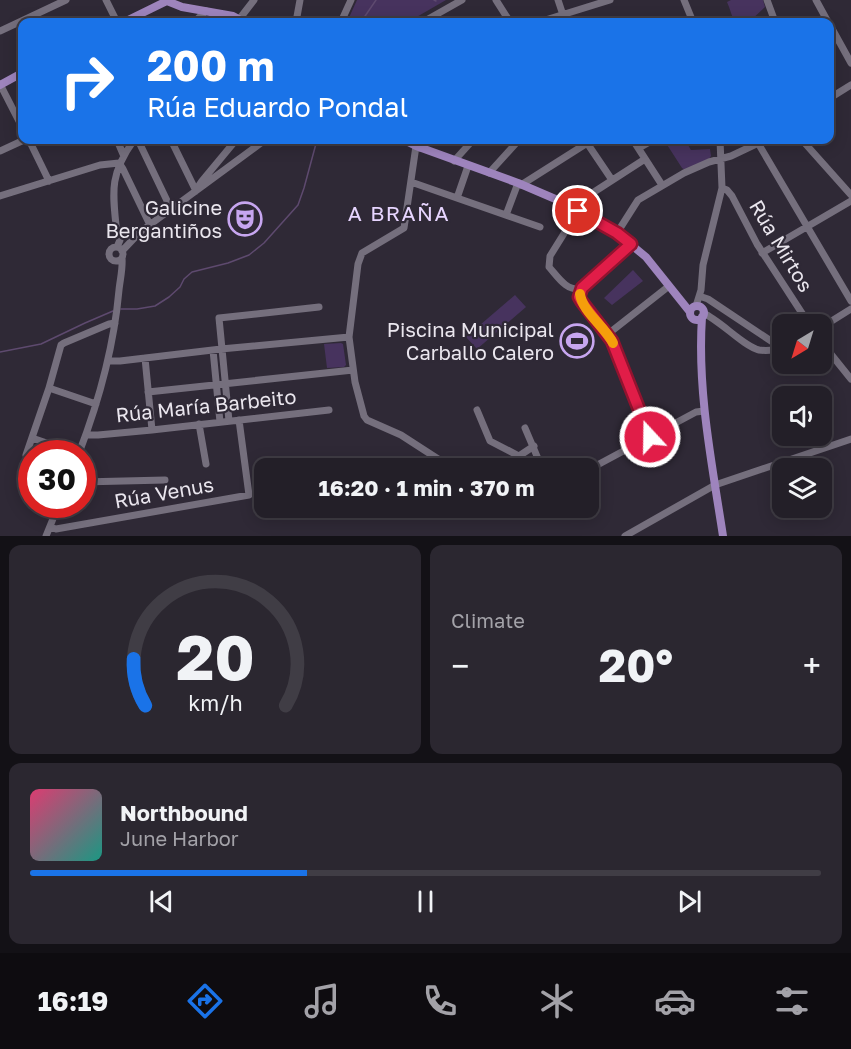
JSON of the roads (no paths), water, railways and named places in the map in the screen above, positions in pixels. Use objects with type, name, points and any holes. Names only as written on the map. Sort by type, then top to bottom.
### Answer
[{"type":"main road","points":[[132,18],[149,10],[156,10],[167,1],[182,7],[234,18]]},
{"type":"main road","points":[[0,84],[18,76]]},
{"type":"main road","points":[[412,144],[519,184],[575,209],[617,233],[646,257],[684,303],[697,312],[704,411],[723,536]]},
{"type":"street","points":[[28,18],[66,0]]},
{"type":"street","points":[[106,0],[115,18]]},
{"type":"street","points":[[242,18],[254,0]]},
{"type":"street","points":[[297,18],[300,0]]},
{"type":"street","points":[[343,18],[351,0]]},
{"type":"street","points":[[430,18],[462,0]]},
{"type":"street","points":[[496,0],[507,18]]},
{"type":"street","points":[[558,0],[563,15]]},
{"type":"street","points":[[553,18],[610,0]]},
{"type":"street","points":[[684,0],[691,18]]},
{"type":"street","points":[[767,0],[774,18]]},
{"type":"street","points":[[816,0],[826,18]]},
{"type":"street","points":[[198,18],[206,11]]},
{"type":"street","points":[[0,31],[18,23]]},
{"type":"street","points":[[834,33],[851,63]]},
{"type":"street","points":[[0,84],[18,119]]},
{"type":"street","points":[[834,96],[851,85]]},
{"type":"street","points":[[0,151],[18,144]]},
{"type":"street","points":[[29,144],[49,181]]},
{"type":"street","points":[[119,144],[123,154]]},
{"type":"street","points":[[84,440],[108,361],[117,313],[121,270],[112,190],[119,163],[123,154],[132,144]]},
{"type":"street","points":[[138,144],[171,209]]},
{"type":"street","points":[[173,144],[196,191]]},
{"type":"street","points":[[196,191],[233,144]]},
{"type":"street","points":[[121,270],[109,258],[110,250],[132,238],[259,144]]},
{"type":"street","points":[[422,144],[418,147],[404,228],[362,253],[358,264],[349,337],[353,370],[364,416],[367,420],[401,435],[437,458]]},
{"type":"street","points":[[454,161],[469,144]]},
{"type":"street","points":[[489,173],[515,144]]},
{"type":"street","points":[[506,215],[519,184],[583,144]]},
{"type":"street","points":[[590,144],[612,180]]},
{"type":"street","points":[[636,144],[662,185]]},
{"type":"street","points":[[639,148],[646,144]]},
{"type":"street","points":[[720,144],[722,188],[703,265],[697,312],[711,317],[758,350],[772,347]]},
{"type":"street","points":[[617,233],[638,200],[662,185],[709,162],[730,156],[755,144]]},
{"type":"street","points":[[763,144],[806,226],[851,301]]},
{"type":"street","points":[[806,144],[851,195]]},
{"type":"street","points":[[581,289],[573,290],[567,287],[549,267],[550,256],[578,203],[645,159]]},
{"type":"street","points":[[217,162],[222,171]]},
{"type":"street","points":[[0,196],[100,165],[119,163]]},
{"type":"street","points":[[119,163],[150,225]]},
{"type":"street","points":[[456,198],[468,165]]},
{"type":"street","points":[[411,182],[540,227]]},
{"type":"street","name":"Rúa Mirtos","points":[[722,188],[732,196],[762,253],[802,314]]},
{"type":"street","points":[[762,253],[851,201]]},
{"type":"street","points":[[631,244],[581,289],[579,297],[612,341],[650,437]]},
{"type":"street","points":[[113,261],[118,261],[119,246]]},
{"type":"street","points":[[608,334],[669,286]]},
{"type":"street","points":[[701,293],[772,346]]},
{"type":"street","points":[[220,422],[216,385],[219,318],[319,307]]},
{"type":"street","points":[[832,321],[851,309]]},
{"type":"street","points":[[38,440],[32,438],[61,345],[115,323]]},
{"type":"street","points":[[108,361],[349,337]]},
{"type":"street","points":[[217,350],[225,384],[229,421]]},
{"type":"street","points":[[832,355],[851,379]]},
{"type":"street","points":[[145,358],[152,430]]},
{"type":"street","points":[[148,392],[353,370]]},
{"type":"street","points":[[49,388],[96,404]]},
{"type":"street","name":"Rúa María Barbeito","points":[[86,435],[329,410]]},
{"type":"street","points":[[477,410],[490,441],[519,456],[534,446]]},
{"type":"street","points":[[599,464],[696,412],[704,411]]},
{"type":"street","name":"Rúa Venus","points":[[50,527],[56,528],[249,495],[239,420]]},
{"type":"street","points":[[199,424],[206,464]]},
{"type":"street","points":[[525,428],[538,458]]},
{"type":"street","points":[[625,536],[715,485],[851,439]]},
{"type":"street","points":[[96,482],[165,480]]},
{"type":"street","points":[[46,536],[54,518]]},
{"type":"waterway","points":[[364,18],[376,0]]},
{"type":"waterway","points":[[121,309],[155,306],[180,287],[184,279],[192,272],[249,255],[264,243],[298,205],[316,144]]},
{"type":"waterway","points":[[0,352],[41,344],[113,311]]},
{"type":"place","name":"Galicine Bergantiños","points":[[245,219]]},
{"type":"place","name":"Piscina Municipal Carballo Calero","points":[[577,341]]},
{"type":"district","name":"A BRAÑA","points":[[399,214]]}]
